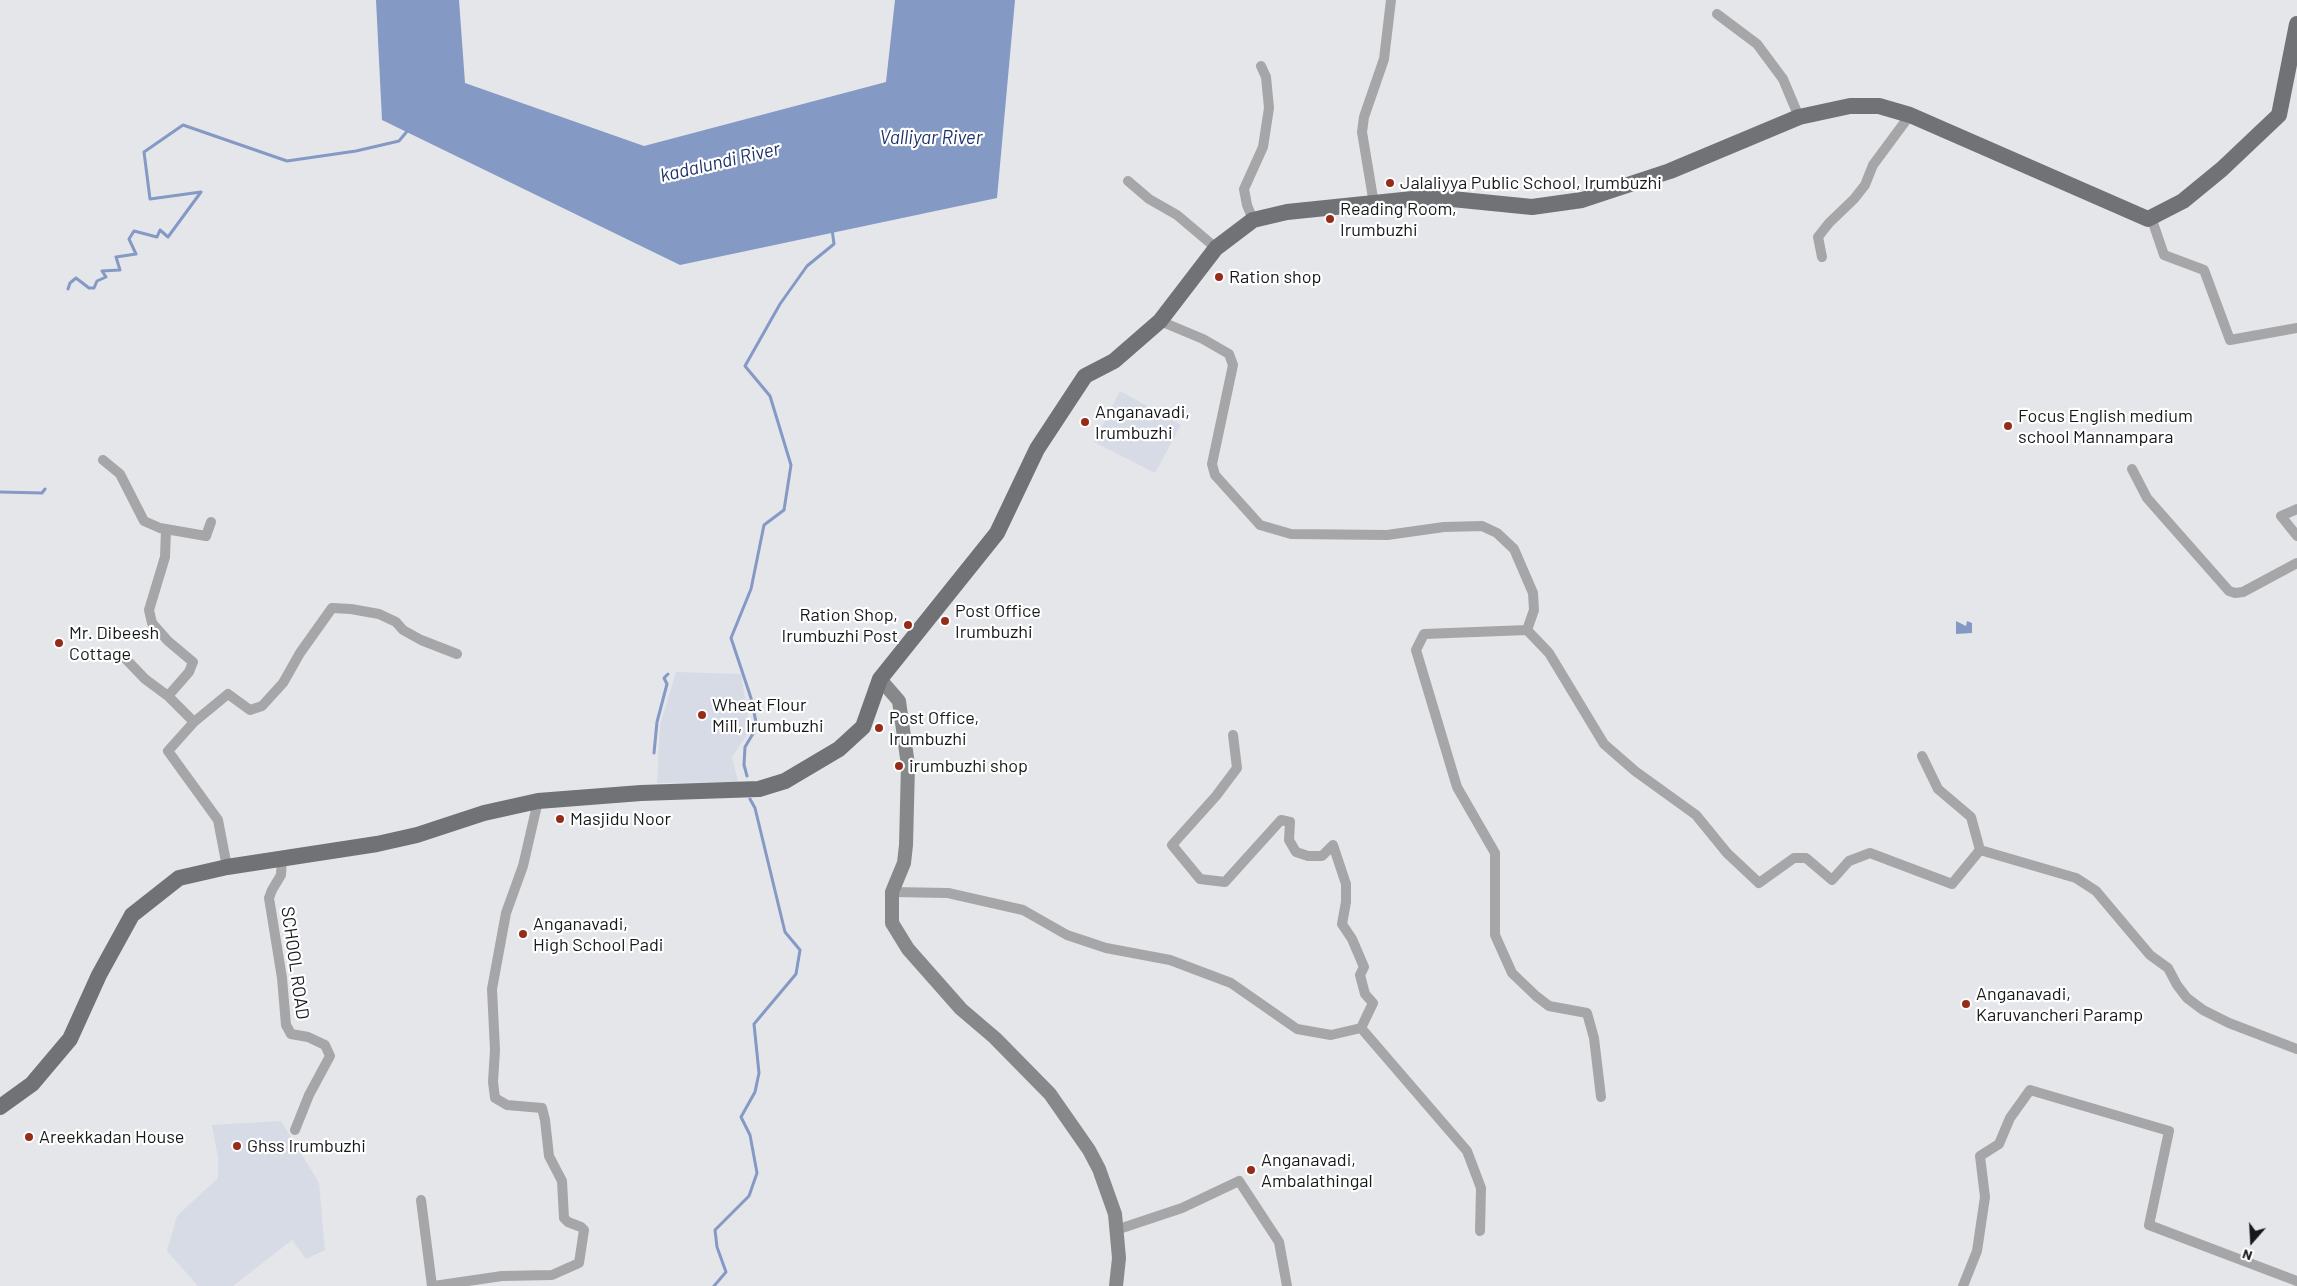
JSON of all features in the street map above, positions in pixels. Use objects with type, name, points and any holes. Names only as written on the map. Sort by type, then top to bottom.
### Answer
[{"type":"main road","points":[[0,1107],[32,1084],[70,1039],[99,975],[132,915],[179,878],[227,867],[377,844],[417,835],[484,813],[538,801],[641,793],[740,791],[785,781],[839,749],[863,727],[880,679],[997,533],[1037,449],[1086,376],[1114,361],[1160,321],[1216,248],[1253,220],[1287,212],[1432,197],[1532,207],[1582,200],[1670,171],[1799,117],[1850,106],[1880,106],[1910,115],[2148,219],[2183,201],[2222,169],[2279,115],[2292,72],[2297,24]]},
{"type":"main road","points":[[880,679],[900,701],[908,765],[904,863],[892,892],[892,923],[908,949],[960,1009],[995,1038],[1050,1094],[1089,1150],[1110,1196],[1119,1258],[1116,1286]]},
{"type":"street","points":[[1374,204],[1362,132],[1364,118],[1384,59],[1391,0]]},
{"type":"street","points":[[1717,14],[1756,44],[1783,78],[1799,117]]},
{"type":"street","points":[[1253,220],[1246,204],[1244,189],[1263,147],[1269,108],[1266,77],[1261,66]]},
{"type":"street","points":[[1822,257],[1818,238],[1829,223],[1854,199],[1865,185],[1873,165],[1910,115]]},
{"type":"street","points":[[1128,181],[1149,198],[1177,215],[1216,248]]},
{"type":"street","points":[[2151,217],[2164,255],[2204,270],[2230,340],[2297,328]]},
{"type":"street","points":[[1160,321],[1203,339],[1229,354],[1233,365],[1212,464],[1215,475],[1260,525],[1291,534],[1387,535],[1444,527],[1482,526],[1497,533],[1514,549],[1530,581],[1534,610],[1527,630]]},
{"type":"street","points":[[103,460],[120,474],[144,521],[166,529],[206,536],[211,522]]},
{"type":"street","points":[[2132,469],[2147,498],[2229,591],[2235,593],[2243,592],[2297,564]]},
{"type":"street","points":[[2297,509],[2281,516],[2297,536]]},
{"type":"street","points":[[166,529],[165,557],[154,590],[149,610],[150,616],[152,623],[168,641],[193,662],[189,672],[168,696]]},
{"type":"street","points":[[227,867],[218,820],[168,751],[194,722],[228,694],[250,710],[262,706],[283,683],[300,653],[332,608],[379,614],[396,622],[403,630],[421,640],[456,654]]},
{"type":"street","points":[[1601,1097],[1594,1038],[1587,1013],[1549,1006],[1536,996],[1512,973],[1495,936],[1495,853],[1457,787],[1416,650],[1424,634],[1527,630],[1549,653],[1604,744],[1635,772],[1696,815],[1727,853],[1759,883],[1794,858],[1806,858],[1832,880],[1850,861],[1870,853],[1952,884],[1980,850]]},
{"type":"street","points":[[122,655],[194,722]]},
{"type":"street","points":[[1233,735],[1237,768],[1216,796],[1172,844],[1200,879],[1225,882],[1280,820],[1290,822],[1289,840],[1296,852],[1308,856],[1322,856],[1333,845],[1346,884],[1346,902],[1342,924],[1352,939],[1364,967],[1360,975],[1365,994],[1373,1003],[1361,1028]]},
{"type":"street","points":[[1922,756],[1938,789],[1971,817],[1980,850]]},
{"type":"street","points":[[421,1200],[433,1286],[502,1276],[552,1275],[579,1263],[584,1230],[564,1218],[562,1181],[548,1156],[542,1108],[507,1105],[495,1098],[493,1082],[495,1050],[492,989],[506,913],[523,866],[538,801]]},
{"type":"street","points":[[1980,850],[2086,882],[2150,955],[2168,968],[2186,998],[2203,1010],[2229,1023],[2297,1049]]},
{"type":"street","name":"SCHOOL ROAD","points":[[282,858],[282,875],[269,898],[282,978],[286,1025],[291,1034],[308,1037],[325,1045],[330,1056],[309,1095],[295,1130]]},
{"type":"street","points":[[892,892],[948,893],[1023,910],[1067,935],[1106,948],[1170,960],[1231,982],[1297,1029],[1330,1035],[1361,1028]]},
{"type":"street","points":[[1361,1028],[1467,1152],[1481,1188],[1480,1231]]},
{"type":"street","points":[[1963,1286],[1977,1251],[1985,1197],[1980,1156],[1999,1144],[2010,1118],[2030,1090],[2169,1131],[2149,1225],[2297,1281]]},
{"type":"street","points":[[1116,1230],[1188,1206],[1239,1181],[1279,1242],[1286,1286]]},
{"type":"shaded area","points":[[1120,391],[1181,425],[1155,473],[1094,442]]},
{"type":"shaded area","points":[[676,672],[741,674],[750,730],[732,757],[738,782],[657,783],[660,725]]},
{"type":"shaded area","points":[[281,1121],[319,1183],[325,1250],[306,1259],[292,1240],[233,1286],[198,1286],[167,1251],[177,1216],[218,1178],[218,1158],[212,1125]]},
{"type":"water","name":"Valliyar River","points":[[376,0],[459,0],[465,83],[644,146],[886,82],[895,0],[1015,0],[997,198],[680,265],[382,120]]},
{"type":"water","points":[[1956,621],[1966,626],[1967,621],[1972,623],[1972,633],[1956,634]]},
{"type":"waterway","points":[[68,289],[70,283],[76,278],[89,288],[94,288],[97,281],[106,277],[102,271],[120,270],[116,257],[136,254],[129,239],[134,231],[157,237],[160,230],[168,237],[201,192],[150,199],[144,152],[183,125],[287,161],[356,151],[399,141],[409,129]]},
{"type":"waterway","points":[[747,776],[744,765],[745,747],[757,727],[751,698],[731,638],[751,589],[764,525],[784,510],[791,465],[770,396],[745,366],[780,304],[807,266],[834,244],[832,229]]},
{"type":"waterway","points":[[0,492],[42,493],[45,489]]},
{"type":"waterway","points":[[654,753],[657,722],[667,684],[664,678],[668,674]]},
{"type":"waterway","points":[[714,1286],[726,1272],[717,1247],[715,1230],[749,1196],[757,1173],[750,1135],[741,1117],[755,1092],[759,1073],[754,1024],[796,974],[800,950],[785,932],[755,808],[750,799]]},
{"type":"place","name":"Jalaliyya Public School, Irumbuzhi","points":[[1390,183]]},
{"type":"place","name":"Reading Room, Irumbuzhi","points":[[1330,219]]},
{"type":"place","name":"Ration shop","points":[[1219,277]]},
{"type":"place","name":"Anganavadi, Irumbuzhi","points":[[1085,422]]},
{"type":"place","name":"Focus English medium school Mannampara","points":[[2008,426]]},
{"type":"place","name":"Post Office Irumbuzhi","points":[[945,621]]},
{"type":"place","name":"Ration Shop, Irumbuzhi Post","points":[[908,625]]},
{"type":"place","name":"Mr. Dibeesh Cottage","points":[[59,643]]},
{"type":"place","name":"Wheat Flour Mill, Irumbuzhi","points":[[702,715]]},
{"type":"place","name":"Post Office, Irumbuzhi","points":[[879,728]]},
{"type":"place","name":"irumbuzhi shop","points":[[899,766]]},
{"type":"place","name":"Masjidu Noor","points":[[560,819]]},
{"type":"place","name":"Anganavadi, High School Padi","points":[[523,934]]},
{"type":"place","name":"Anganavadi, Karuvancheri Paramp","points":[[1966,1004]]},
{"type":"place","name":"Areekkadan House","points":[[29,1137]]},
{"type":"place","name":"Ghss Irumbuzhi","points":[[237,1146]]},
{"type":"place","name":"Anganavadi, Ambalathingal","points":[[1251,1170]]},
{"type":"water label","name":"kadalundi River","points":[[720,162]]}]
